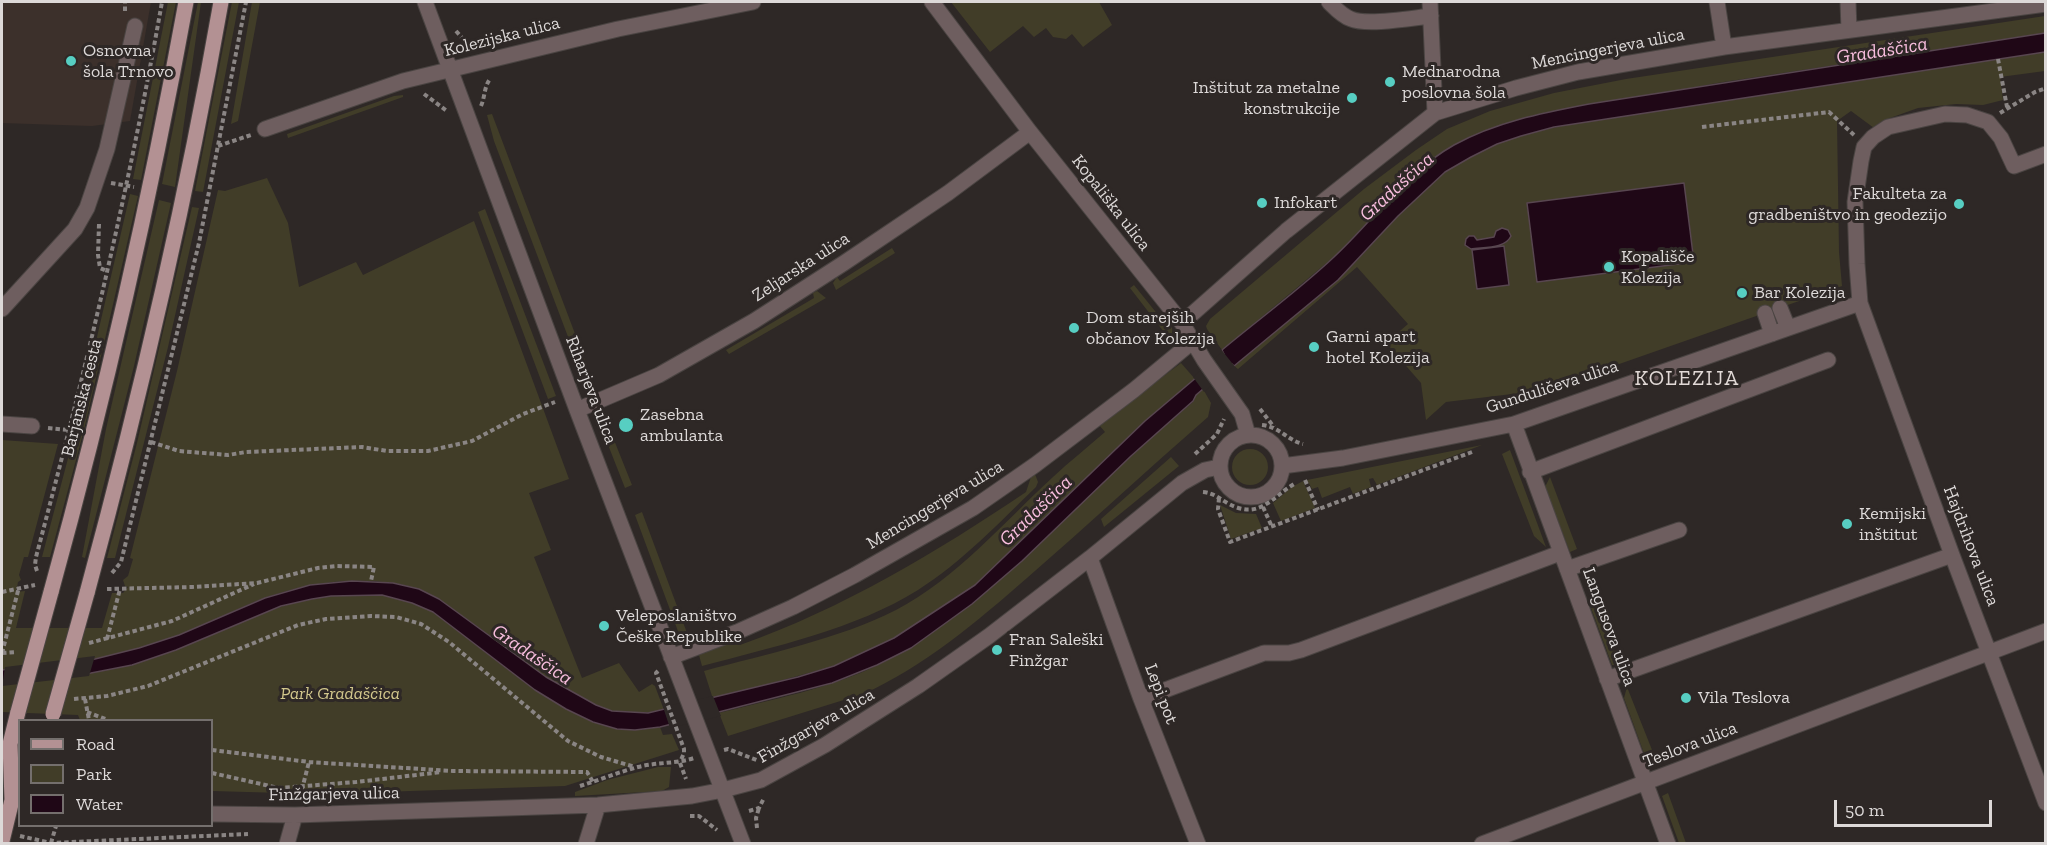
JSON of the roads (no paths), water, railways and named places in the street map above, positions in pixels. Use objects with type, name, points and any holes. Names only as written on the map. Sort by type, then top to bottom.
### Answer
[{"type":"main road","name":"Barjanska cesta","points":[[2,842],[13,797],[10,744],[82,482],[123,310],[186,2]]},
{"type":"main road","points":[[52,717],[87,593],[155,327],[184,197],[221,2]]},
{"type":"street","name":"Riharjeva ulica","points":[[425,2],[743,843]]},
{"type":"street","name":"Kolezijska ulica","points":[[265,129],[404,81],[618,29],[753,2]]},
{"type":"street","name":"Kopališka ulica","points":[[932,2],[1030,132],[1182,323],[1192,342],[1242,414],[1248,435]]},
{"type":"street","points":[[1329,2],[1352,20],[1367,22],[1430,9],[1435,113]]},
{"type":"street","points":[[1717,2],[1724,47]]},
{"type":"street","points":[[1848,2],[1849,30]]},
{"type":"street","name":"Mencingerjeva ulica","points":[[1182,323],[1286,231],[1435,113],[1578,72],[1724,47],[2046,4]]},
{"type":"street","points":[[2,309],[75,229],[87,208],[107,149],[135,26]]},
{"type":"street","name":"Hajdrihova ulica","points":[[2046,154],[2014,166],[2001,138],[1988,122],[1967,115],[1945,114],[1888,127],[1873,137],[1866,146],[1861,161],[1855,202],[1860,303],[2046,803]]},
{"type":"street","name":"Zeljarska ulica","points":[[575,403],[659,375],[754,321],[948,193],[1030,132]]},
{"type":"street","name":"Gunduličeva ulica","points":[[1282,466],[1343,458],[1514,424],[1860,303]]},
{"type":"street","points":[[1780,308],[1788,328]]},
{"type":"street","points":[[1765,313],[1772,334]]},
{"type":"street","name":"Mencingerjeva ulica","points":[[671,657],[737,632],[793,607],[855,575],[973,508],[1035,465],[1134,390],[1192,342]]},
{"type":"street","points":[[1530,472],[1828,360]]},
{"type":"street","points":[[2,424],[32,426]]},
{"type":"street","name":"Langusova ulica","points":[[1514,424],[1668,843]]},
{"type":"street","points":[[1248,435],[1265,438],[1272,443],[1277,449],[1282,466],[1276,484],[1261,496],[1251,497],[1241,496],[1226,485],[1219,467],[1227,445],[1240,436],[1248,435]]},
{"type":"street","name":"Finžgarjeva ulica","points":[[213,814],[295,815],[598,805],[692,796],[761,780],[825,745],[892,703],[989,636],[1182,483],[1205,470],[1219,467]]},
{"type":"street","points":[[1567,569],[1678,530]]},
{"type":"street","points":[[1141,699],[1264,653],[1289,653],[1301,650],[1560,552]]},
{"type":"street","points":[[1608,680],[1952,555]]},
{"type":"street","name":"Lepi pot","points":[[1090,558],[1141,699],[1198,843]]},
{"type":"street","name":"Teslova ulica","points":[[1482,843],[2046,631]]},
{"type":"street","points":[[586,843],[598,805]]},
{"type":"street","points":[[287,843],[295,815]]},
{"type":"water","points":[[2045,33],[2045,52],[1554,127],[1497,144],[1471,157],[1445,172],[1398,216],[1338,280],[1196,395],[1193,401],[1131,456],[1022,561],[972,604],[911,648],[832,683],[660,727],[635,730],[617,729],[593,722],[535,690],[433,612],[412,603],[382,595],[331,596],[281,606],[176,650],[132,665],[91,673],[2,683],[2,670],[95,659],[139,648],[179,635],[265,598],[310,585],[352,581],[393,583],[419,589],[439,599],[546,677],[596,705],[612,711],[648,713],[798,677],[834,666],[894,638],[975,585],[1145,421],[1224,354],[1222,350],[1321,269],[1349,243],[1405,183],[1454,145],[1503,124],[1589,104]]},
{"type":"water","points":[[1684,183],[1694,262],[1537,282],[1527,203]]},
{"type":"water","points":[[1502,228],[1508,230],[1511,236],[1504,243],[1494,247],[1471,249],[1465,245],[1469,236],[1474,236],[1477,240],[1494,237],[1496,231]]},
{"type":"water","points":[[1504,246],[1509,285],[1477,289],[1472,250]]},
{"type":"place","name":"Osnovna šola Trnovo","points":[[71,61]]},
{"type":"place","name":"Mednarodna poslovna šola","points":[[1390,82]]},
{"type":"place","name":"Inštitut za metalne konstrukcije","points":[[1352,98]]},
{"type":"place","name":"Infokart","points":[[1262,203]]},
{"type":"place","name":"Fakulteta za gradbeništvo in geodezijo","points":[[1959,204]]},
{"type":"place","name":"Kopališče Kolezija","points":[[1609,267]]},
{"type":"place","name":"Bar Kolezija","points":[[1742,293]]},
{"type":"place","name":"Dom starejših občanov Kolezija","points":[[1074,328]]},
{"type":"place","name":"Garni apart hotel Kolezija","points":[[1314,347]]},
{"type":"place","name":"Zasebna ambulanta","points":[[626,425]]},
{"type":"place","name":"Kemijski inštitut","points":[[1847,524]]},
{"type":"place","name":"Veleposlaništvo Češke Republike","points":[[604,626]]},
{"type":"place","name":"Fran Saleški Finžgar","points":[[997,650]]},
{"type":"place","name":"Vila Teslova","points":[[1686,698]]},
{"type":"district","name":"KOLEZIJA","points":[[1687,379]]},
{"type":"water label","name":"Gradaščica","points":[[1882,51]]},
{"type":"water label","name":"Gradaščica","points":[[1397,187]]},
{"type":"water label","name":"Gradaščica","points":[[1036,511]]},
{"type":"water label","name":"Gradaščica","points":[[532,655]]},
{"type":"park label","name":"Park Gradaščica","points":[[340,694]]}]
